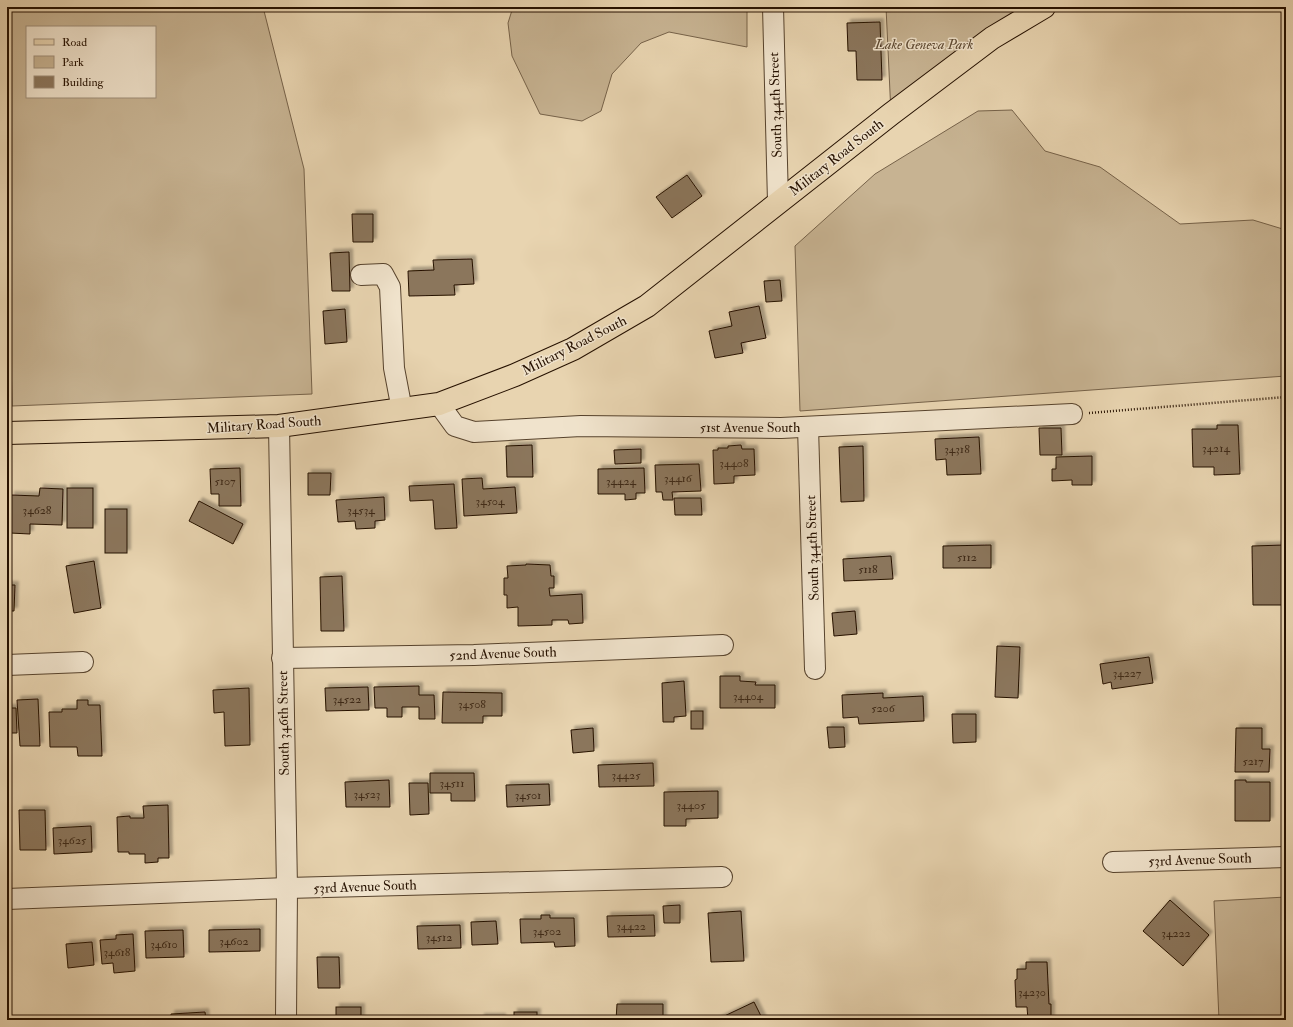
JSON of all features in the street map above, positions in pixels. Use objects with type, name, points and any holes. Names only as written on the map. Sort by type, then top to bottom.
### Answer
[{"type":"main road","name":"Military Road South","points":[[7,433],[279,426],[439,404],[515,375],[573,349],[647,306],[710,258],[778,202],[891,114],[992,38],[1044,7]]},
{"type":"street","name":"South 344th Street","points":[[773,7],[778,202]]},
{"type":"street","points":[[362,275],[383,274],[390,287],[394,368],[402,410]]},
{"type":"street","name":"51st Avenue South","points":[[439,404],[455,426],[474,432],[581,426],[781,428],[1072,414]]},
{"type":"street","name":"South 346th Street","points":[[279,426],[286,888],[286,1020]]},
{"type":"street","name":"South 344th Street","points":[[808,426],[815,669]]},
{"type":"street","name":"52nd Avenue South","points":[[282,658],[474,655],[723,645]]},
{"type":"street","points":[[7,665],[83,662]]},
{"type":"street","name":"53rd Avenue South","points":[[1113,862],[1286,857]]},
{"type":"street","name":"53rd Avenue South","points":[[7,899],[286,888],[722,877]]},
{"type":"path","points":[[1072,414],[1286,397]]},
{"type":"green space","points":[[7,7],[263,7],[304,169],[312,394],[12,406],[7,127]]},
{"type":"green space","points":[[513,7],[747,7],[747,47],[669,32],[641,43],[612,74],[601,111],[582,121],[540,114],[512,56],[508,23]]},
{"type":"green space","name":"Lake Geneva Park","points":[[886,7],[1044,7],[891,114]]},
{"type":"green space","points":[[1012,110],[1045,151],[1100,167],[1180,224],[1253,220],[1286,230],[1286,376],[800,411],[795,246],[875,174],[978,111]]},
{"type":"green space","points":[[1286,897],[1286,1020],[1219,1020],[1214,901]]},
{"type":"building","points":[[880,22],[882,80],[857,80],[856,51],[848,51],[847,23]]},
{"type":"building","points":[[687,175],[702,196],[672,218],[656,197]]},
{"type":"building","points":[[352,214],[373,214],[373,242],[353,242]]},
{"type":"building","points":[[349,252],[350,291],[332,291],[330,253]]},
{"type":"building","points":[[472,259],[474,284],[454,285],[455,295],[409,296],[408,271],[434,270],[433,260]]},
{"type":"building","points":[[780,280],[782,301],[766,302],[764,281]]},
{"type":"building","points":[[759,306],[766,338],[741,343],[743,353],[715,358],[709,331],[732,326],[729,312]]},
{"type":"building","points":[[345,309],[347,342],[325,344],[323,311]]},
{"type":"building","points":[[1217,425],[1238,425],[1240,474],[1214,475],[1214,467],[1193,467],[1192,429],[1217,429]]},
{"type":"building","points":[[1039,428],[1061,428],[1062,455],[1040,455]]},
{"type":"building","points":[[979,437],[981,474],[947,475],[946,459],[936,460],[935,439]]},
{"type":"building","points":[[532,445],[533,477],[507,477],[506,446]]},
{"type":"building","points":[[741,445],[742,449],[754,449],[755,475],[734,476],[734,483],[714,484],[713,450],[718,450],[718,448],[728,448],[728,446]]},
{"type":"building","points":[[863,446],[864,501],[841,502],[839,447]]},
{"type":"building","points":[[641,449],[641,463],[615,464],[614,450]]},
{"type":"building","points":[[1092,456],[1092,485],[1072,485],[1072,480],[1052,481],[1052,469],[1056,469],[1056,457]]},
{"type":"building","points":[[699,464],[701,491],[672,492],[673,500],[663,500],[662,492],[656,492],[655,465]]},
{"type":"building","points":[[240,468],[241,506],[219,506],[219,494],[211,494],[210,469]]},
{"type":"building","points":[[644,468],[645,493],[636,493],[636,499],[625,500],[625,494],[598,494],[598,469]]},
{"type":"building","points":[[308,473],[331,473],[330,495],[308,495]]},
{"type":"building","points":[[482,478],[483,489],[515,487],[517,513],[464,516],[462,479]]},
{"type":"building","points":[[454,484],[457,528],[435,529],[433,500],[410,501],[409,486]]},
{"type":"building","points":[[40,488],[63,489],[62,525],[30,524],[30,534],[10,533],[11,495],[39,496]]},
{"type":"building","points":[[67,488],[93,488],[93,528],[67,528]]},
{"type":"building","points":[[384,497],[385,520],[375,521],[375,528],[356,529],[355,521],[338,522],[336,500]]},
{"type":"building","points":[[674,498],[701,498],[702,515],[675,515]]},
{"type":"building","points":[[199,501],[243,524],[233,544],[189,521]]},
{"type":"building","points":[[105,509],[127,509],[127,553],[105,553]]},
{"type":"building","points":[[991,545],[991,568],[943,568],[943,546]]},
{"type":"building","points":[[1284,545],[1286,605],[1253,605],[1252,546]]},
{"type":"building","points":[[891,556],[893,579],[844,581],[843,559]]},
{"type":"building","points":[[94,561],[101,608],[74,613],[66,566]]},
{"type":"building","points":[[526,564],[550,565],[551,576],[554,576],[554,588],[549,588],[550,596],[582,594],[583,623],[569,624],[568,620],[552,620],[552,625],[518,626],[518,607],[507,608],[507,595],[504,595],[504,578],[508,578],[507,566]]},
{"type":"building","points":[[342,576],[344,631],[321,631],[320,577]]},
{"type":"building","points":[[7,585],[15,585],[14,611],[7,611]]},
{"type":"building","points":[[855,611],[857,634],[834,636],[832,613]]},
{"type":"building","points":[[997,646],[1020,647],[1018,698],[995,697]]},
{"type":"building","points":[[1149,657],[1153,683],[1112,689],[1111,682],[1103,684],[1100,664]]},
{"type":"building","points":[[720,676],[740,676],[740,681],[756,682],[755,685],[775,685],[775,708],[720,708]]},
{"type":"building","points":[[684,681],[686,716],[674,717],[674,722],[663,722],[662,683]]},
{"type":"building","points":[[419,686],[419,695],[434,695],[435,719],[419,719],[419,707],[402,707],[402,717],[387,717],[387,708],[375,708],[374,687]]},
{"type":"building","points":[[368,687],[369,710],[326,711],[325,688]]},
{"type":"building","points":[[249,688],[250,745],[225,746],[224,712],[214,713],[213,690]]},
{"type":"building","points":[[443,692],[502,693],[502,716],[483,716],[483,723],[442,723]]},
{"type":"building","points":[[883,693],[883,698],[923,696],[924,721],[859,724],[858,717],[843,718],[842,695]]},
{"type":"building","points":[[38,699],[40,746],[20,746],[17,700]]},
{"type":"building","points":[[77,700],[88,700],[88,705],[100,705],[102,756],[78,756],[77,747],[50,747],[49,712],[62,712],[62,709],[77,709]]},
{"type":"building","points":[[7,708],[16,708],[17,733],[7,733]]},
{"type":"building","points":[[691,711],[703,711],[703,729],[691,729]]},
{"type":"building","points":[[952,714],[976,714],[976,742],[953,743]]},
{"type":"building","points":[[827,727],[844,727],[845,747],[829,748]]},
{"type":"building","points":[[593,728],[594,751],[573,753],[571,730]]},
{"type":"building","points":[[1236,728],[1262,728],[1262,749],[1270,749],[1269,772],[1235,772]]},
{"type":"building","points":[[653,763],[654,786],[599,787],[598,765]]},
{"type":"building","points":[[430,773],[474,773],[475,801],[451,801],[451,793],[430,793]]},
{"type":"building","points":[[389,780],[390,807],[346,807],[345,782]]},
{"type":"building","points":[[1235,780],[1246,780],[1246,782],[1270,782],[1270,821],[1235,821]]},
{"type":"building","points":[[409,783],[428,783],[429,814],[410,815]]},
{"type":"building","points":[[549,784],[550,805],[507,807],[506,785]]},
{"type":"building","points":[[718,791],[718,818],[686,819],[686,826],[664,826],[664,792]]},
{"type":"building","points":[[168,805],[169,858],[158,858],[158,862],[145,863],[145,854],[118,852],[117,817],[130,816],[130,818],[144,818],[143,806]]},
{"type":"building","points":[[19,810],[45,810],[46,850],[20,850]]},
{"type":"building","points":[[91,826],[92,852],[54,854],[53,828]]},
{"type":"building","points":[[1170,900],[1209,935],[1183,966],[1143,931]]},
{"type":"building","points":[[680,905],[680,923],[664,923],[663,906]]},
{"type":"building","points":[[741,911],[744,961],[711,962],[708,913]]},
{"type":"building","points":[[541,915],[550,915],[550,918],[574,918],[575,946],[555,947],[554,942],[521,943],[520,919],[541,919]]},
{"type":"building","points":[[654,915],[655,936],[608,937],[607,916]]},
{"type":"building","points":[[496,921],[498,944],[472,945],[471,922]]},
{"type":"building","points":[[460,925],[461,948],[418,949],[417,926]]},
{"type":"building","points":[[260,929],[260,951],[209,952],[209,930]]},
{"type":"building","points":[[183,930],[184,957],[146,958],[145,931]]},
{"type":"building","points":[[133,934],[135,971],[114,973],[113,963],[102,964],[100,940],[116,939],[116,935]]},
{"type":"building","points":[[92,942],[94,965],[68,968],[66,944]]},
{"type":"building","points":[[317,957],[339,957],[340,988],[318,988]]},
{"type":"building","points":[[1026,962],[1047,962],[1051,1020],[1028,1020],[1027,1007],[1016,1007],[1015,980],[1017,979],[1017,969],[1026,969]]},
{"type":"building","points":[[754,1002],[763,1020],[716,1020]]},
{"type":"building","points":[[617,1004],[663,1004],[663,1020],[616,1020]]},
{"type":"building","points":[[336,1007],[361,1007],[361,1020],[336,1020]]},
{"type":"building","points":[[205,1012],[206,1020],[171,1020],[171,1014]]},
{"type":"building","points":[[514,1012],[537,1012],[537,1020],[514,1020]]},
{"type":"building","points":[[481,1017],[502,1017],[502,1020],[481,1020]]}]
